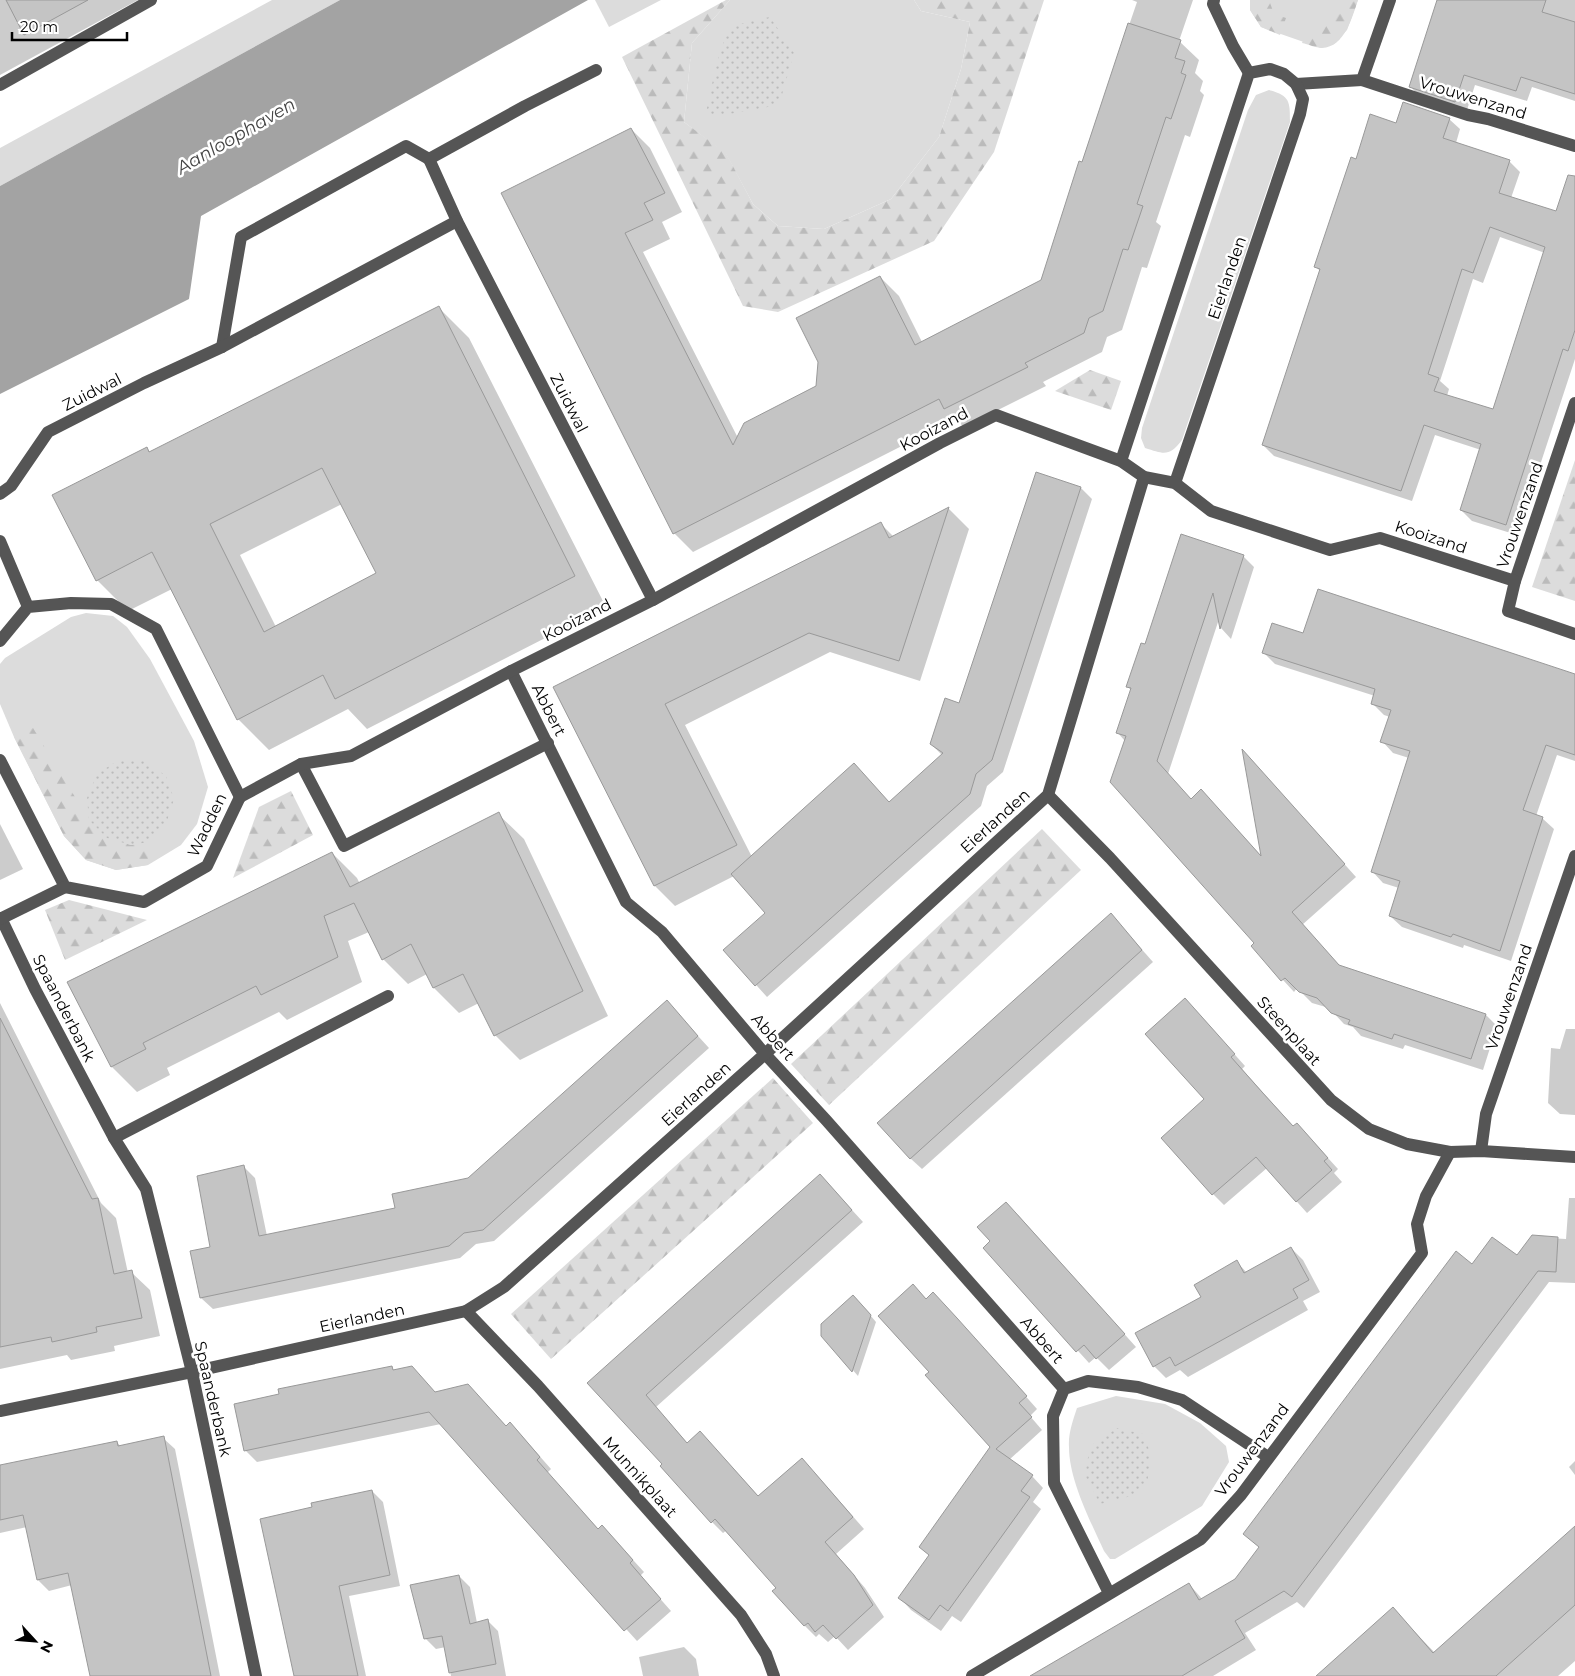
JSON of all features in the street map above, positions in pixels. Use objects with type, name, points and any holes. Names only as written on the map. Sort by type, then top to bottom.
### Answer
[{"type":"street","points":[[0,85],[151,0]]},
{"type":"street","points":[[1121,461],[1249,73],[1213,4],[1214,0]]},
{"type":"street","points":[[1249,73],[1270,69],[1284,74],[1296,84],[1362,80],[1390,0]]},
{"type":"street","points":[[222,347],[241,237],[406,146],[429,159],[524,106],[596,70]]},
{"type":"street","name":"Vrouwenzand","points":[[1362,80],[1468,115],[1488,119],[1575,146]]},
{"type":"street","name":"Eierlanden","points":[[1176,483],[1300,114],[1303,100],[1296,84]]},
{"type":"street","name":"Zuidwal","points":[[429,159],[457,221],[653,600]]},
{"type":"street","name":"Zuidwal","points":[[0,494],[11,486],[48,432],[144,383],[222,347],[457,221]]},
{"type":"street","name":"Vrouwenzand","points":[[1515,581],[1575,403]]},
{"type":"street","name":"Kooizand","points":[[240,797],[301,764],[351,756],[511,671],[653,600],[940,443],[996,415],[1121,461],[1144,477],[1176,483],[1211,511],[1330,550],[1380,538],[1515,581]]},
{"type":"street","name":"Eierlanden","points":[[0,1412],[192,1372],[466,1311],[504,1287],[765,1054],[1048,795],[1144,477]]},
{"type":"street","points":[[0,541],[28,607],[0,641]]},
{"type":"street","points":[[1515,581],[1508,611],[1575,634]]},
{"type":"street","name":"Wadden","points":[[28,607],[71,603],[111,604],[156,629],[240,797],[207,866],[144,902],[65,886]]},
{"type":"street","name":"Abbert","points":[[511,671],[626,902],[662,932],[765,1054],[826,1120],[1064,1389]]},
{"type":"street","points":[[301,764],[344,846],[548,743]]},
{"type":"street","points":[[0,760],[65,886],[1,918]]},
{"type":"street","name":"Steenplaat","points":[[1048,795],[1116,866],[1331,1100],[1369,1129],[1407,1144],[1450,1152],[1481,1151],[1575,1157]]},
{"type":"street","name":"Vrouwenzand","points":[[1481,1151],[1486,1114],[1575,856]]},
{"type":"street","name":"Spaanderbank","points":[[1,918],[35,989],[114,1138],[146,1189],[192,1372],[256,1676]]},
{"type":"street","points":[[114,1138],[388,996]]},
{"type":"street","name":"Vrouwenzand","points":[[972,1676],[1201,1539],[1241,1494],[1422,1253],[1417,1224],[1426,1196],[1450,1152]]},
{"type":"street","name":"Munnikplaat","points":[[466,1311],[538,1386],[741,1615],[766,1654],[774,1676]]},
{"type":"street","name":"Abbert","points":[[1109,1593],[1054,1483],[1053,1416],[1064,1389],[1088,1381],[1138,1387],[1182,1400],[1268,1457]]},
{"type":"green space","points":[[272,0],[340,0],[0,186],[0,148]]},
{"type":"green space","points":[[595,0],[661,0],[609,27]]},
{"type":"green space","points":[[726,0],[730,0],[692,43],[684,122],[726,153],[753,204],[778,226],[824,229],[891,199],[939,137],[961,69],[970,22],[921,11],[914,0],[1044,0],[994,152],[934,241],[778,312],[743,306],[622,57]]},
{"type":"green space","points":[[730,0],[914,0],[921,11],[970,22],[961,69],[939,137],[891,199],[824,229],[778,226],[753,204],[726,154],[684,122],[692,43]]},
{"type":"green space","points":[[1250,0],[1358,0],[1347,30],[1334,44],[1321,48],[1261,27],[1250,10]]},
{"type":"green space","points":[[1250,0],[1269,0],[1274,14],[1286,18],[1280,35],[1261,27],[1250,10]]},
{"type":"green space","points":[[1335,0],[1358,0],[1342,37],[1330,46],[1322,48],[1302,43],[1309,26],[1318,30],[1328,23]]},
{"type":"green space","points":[[770,17],[794,53],[779,105],[718,116],[706,113],[722,46],[730,31],[748,21]]},
{"type":"green space","points":[[1269,90],[1285,97],[1287,100],[1290,109],[1290,122],[1182,440],[1170,452],[1157,452],[1145,448],[1141,438],[1142,428],[1248,110],[1256,95]]},
{"type":"green space","points":[[1090,370],[1121,381],[1111,410],[1055,391]]},
{"type":"green space","points":[[1575,460],[1575,601],[1532,587]]},
{"type":"green space","points":[[86,613],[113,616],[127,627],[150,659],[194,741],[208,787],[197,824],[181,845],[148,865],[116,870],[86,860],[64,836],[14,737],[0,704],[0,664],[5,658],[71,617]]},
{"type":"green space","points":[[33,728],[89,820],[107,838],[131,845],[148,842],[148,865],[116,870],[86,860],[64,836],[14,737]]},
{"type":"green space","points":[[120,759],[144,760],[166,776],[174,799],[166,824],[148,842],[131,845],[107,838],[89,820],[87,798],[97,774]]},
{"type":"green space","points":[[291,791],[313,835],[233,878],[259,807]]},
{"type":"green space","points":[[1042,829],[1081,870],[829,1105],[791,1064]]},
{"type":"green space","points":[[69,900],[147,920],[65,960],[45,910]]},
{"type":"green space","points":[[773,1078],[813,1123],[551,1359],[511,1314]]},
{"type":"green space","points":[[1116,1396],[1165,1404],[1200,1423],[1226,1446],[1229,1462],[1202,1506],[1115,1559],[1110,1559],[1104,1551],[1076,1486],[1072,1473],[1069,1442],[1077,1408]]},
{"type":"green space","points":[[1117,1428],[1143,1434],[1152,1457],[1147,1482],[1131,1496],[1100,1504],[1085,1475],[1090,1446]]},
{"type":"water","name":"Aanloophaven","points":[[340,0],[588,0],[201,216],[189,299],[0,394],[0,186]]},
{"type":"building","points":[[6,0],[88,0],[24,35]]},
{"type":"building","points":[[1437,0],[1546,0],[1542,12],[1575,22],[1575,94],[1521,77],[1516,91],[1464,75],[1455,102],[1409,87]]},
{"type":"building","points":[[1128,23],[1181,40],[1175,58],[1185,61],[1181,73],[1186,75],[1171,119],[1166,117],[1137,204],[1143,206],[1128,250],[1123,249],[1103,311],[1089,318],[1084,333],[1025,363],[1028,367],[944,409],[939,399],[673,534],[501,193],[631,128],[665,193],[644,203],[653,220],[625,233],[733,445],[744,423],[816,386],[818,362],[796,318],[880,276],[915,345],[1041,280],[1079,161],[1082,162]]},
{"type":"building","points":[[1403,102],[1450,118],[1443,138],[1510,160],[1499,193],[1556,211],[1568,175],[1575,176],[1575,330],[1568,351],[1563,349],[1506,525],[1460,510],[1481,444],[1424,425],[1401,491],[1262,445],[1320,269],[1314,267],[1351,157],[1356,159],[1370,114],[1396,123]],"holes":[[[1490,227],[1545,247],[1493,409],[1434,391],[1439,378],[1428,374],[1462,269],[1473,273]]]},
{"type":"building","points":[[439,306],[575,576],[335,699],[323,675],[237,720],[152,552],[96,581],[52,495],[147,447],[149,452]],"holes":[[[322,468],[376,573],[264,632],[210,524]]]},
{"type":"building","points":[[1036,472],[1081,487],[992,760],[976,774],[970,794],[755,986],[723,950],[765,913],[731,874],[854,763],[889,802],[943,753],[930,744],[945,698],[959,703]]},
{"type":"building","points":[[949,507],[899,661],[809,633],[665,704],[737,845],[654,886],[553,687],[881,522],[889,538]]},
{"type":"building","points":[[1181,534],[1244,555],[1220,629],[1213,593],[1157,761],[1191,799],[1201,789],[1261,856],[1242,749],[1345,864],[1292,912],[1339,965],[1486,1014],[1471,1059],[1394,1034],[1392,1039],[1348,1024],[1350,1020],[1331,1013],[1317,998],[1299,992],[1285,978],[1281,981],[1251,946],[1254,943],[1110,782],[1126,736],[1116,733],[1131,688],[1126,687],[1141,643],[1145,644]]},
{"type":"building","points":[[1318,589],[1575,674],[1575,755],[1546,745],[1523,810],[1543,817],[1500,951],[1453,934],[1451,937],[1389,916],[1400,881],[1371,872],[1410,751],[1380,742],[1391,710],[1371,704],[1375,689],[1262,653],[1272,623],[1303,633]]},
{"type":"building","points":[[499,812],[583,991],[494,1036],[463,974],[433,988],[411,944],[382,960],[354,903],[324,916],[338,957],[261,995],[256,986],[143,1043],[146,1049],[111,1067],[67,982],[332,852],[350,887]]},
{"type":"building","points":[[1111,913],[1142,950],[910,1159],[877,1123]]},
{"type":"building","points":[[1185,998],[1235,1054],[1231,1057],[1262,1092],[1293,1126],[1297,1123],[1328,1158],[1324,1161],[1332,1170],[1296,1202],[1256,1157],[1212,1195],[1161,1138],[1204,1099],[1145,1034]]},
{"type":"building","points":[[667,1000],[698,1036],[483,1230],[464,1233],[449,1246],[200,1298],[190,1251],[210,1247],[197,1176],[244,1165],[259,1236],[395,1208],[392,1194],[468,1178]]},
{"type":"building","points":[[0,1018],[92,1199],[98,1198],[114,1274],[132,1270],[142,1318],[96,1327],[97,1332],[52,1342],[51,1337],[0,1347]]},
{"type":"building","points":[[820,1174],[852,1210],[646,1395],[687,1443],[700,1431],[758,1496],[802,1458],[853,1517],[825,1542],[854,1575],[873,1605],[836,1639],[823,1625],[815,1632],[808,1623],[804,1626],[772,1591],[776,1588],[715,1519],[711,1523],[660,1466],[662,1464],[587,1383]]},
{"type":"building","points":[[1006,1202],[1125,1334],[1096,1359],[1084,1345],[1076,1352],[983,1248],[990,1241],[977,1227]]},
{"type":"building","points":[[1532,1235],[1558,1237],[1556,1272],[1538,1271],[1292,1597],[1284,1591],[1235,1621],[1245,1638],[1182,1676],[1030,1676],[1189,1583],[1199,1600],[1235,1579],[1259,1547],[1243,1534],[1456,1251],[1472,1264],[1492,1237],[1517,1255]]},
{"type":"building","points":[[1291,1247],[1309,1280],[1293,1289],[1298,1298],[1175,1366],[1170,1357],[1153,1367],[1135,1333],[1201,1297],[1194,1285],[1237,1260],[1244,1273]]},
{"type":"building","points":[[913,1284],[926,1299],[933,1292],[1027,1396],[1019,1403],[1032,1417],[996,1449],[1033,1475],[1021,1491],[1030,1497],[948,1611],[940,1605],[929,1620],[898,1598],[929,1555],[919,1547],[990,1447],[925,1375],[929,1372],[878,1316]]},
{"type":"building","points":[[853,1295],[871,1315],[852,1372],[821,1336],[821,1324]]},
{"type":"building","points":[[392,1366],[393,1370],[412,1366],[435,1392],[468,1384],[506,1426],[510,1422],[540,1457],[537,1460],[598,1529],[602,1525],[633,1560],[630,1563],[661,1599],[624,1631],[429,1412],[244,1451],[234,1404],[279,1394],[278,1389]]},
{"type":"building","points":[[164,1436],[211,1676],[90,1676],[68,1573],[37,1580],[23,1515],[0,1520],[0,1465],[117,1441],[118,1446]]},
{"type":"building","points":[[372,1490],[390,1575],[339,1586],[358,1676],[294,1676],[260,1519],[312,1507],[311,1503]]},
{"type":"building","points":[[1575,1526],[1575,1605],[1496,1676],[1316,1676],[1393,1607],[1433,1653]]},
{"type":"building","points":[[459,1575],[470,1624],[488,1619],[496,1664],[449,1673],[442,1636],[424,1639],[410,1585]]}]
